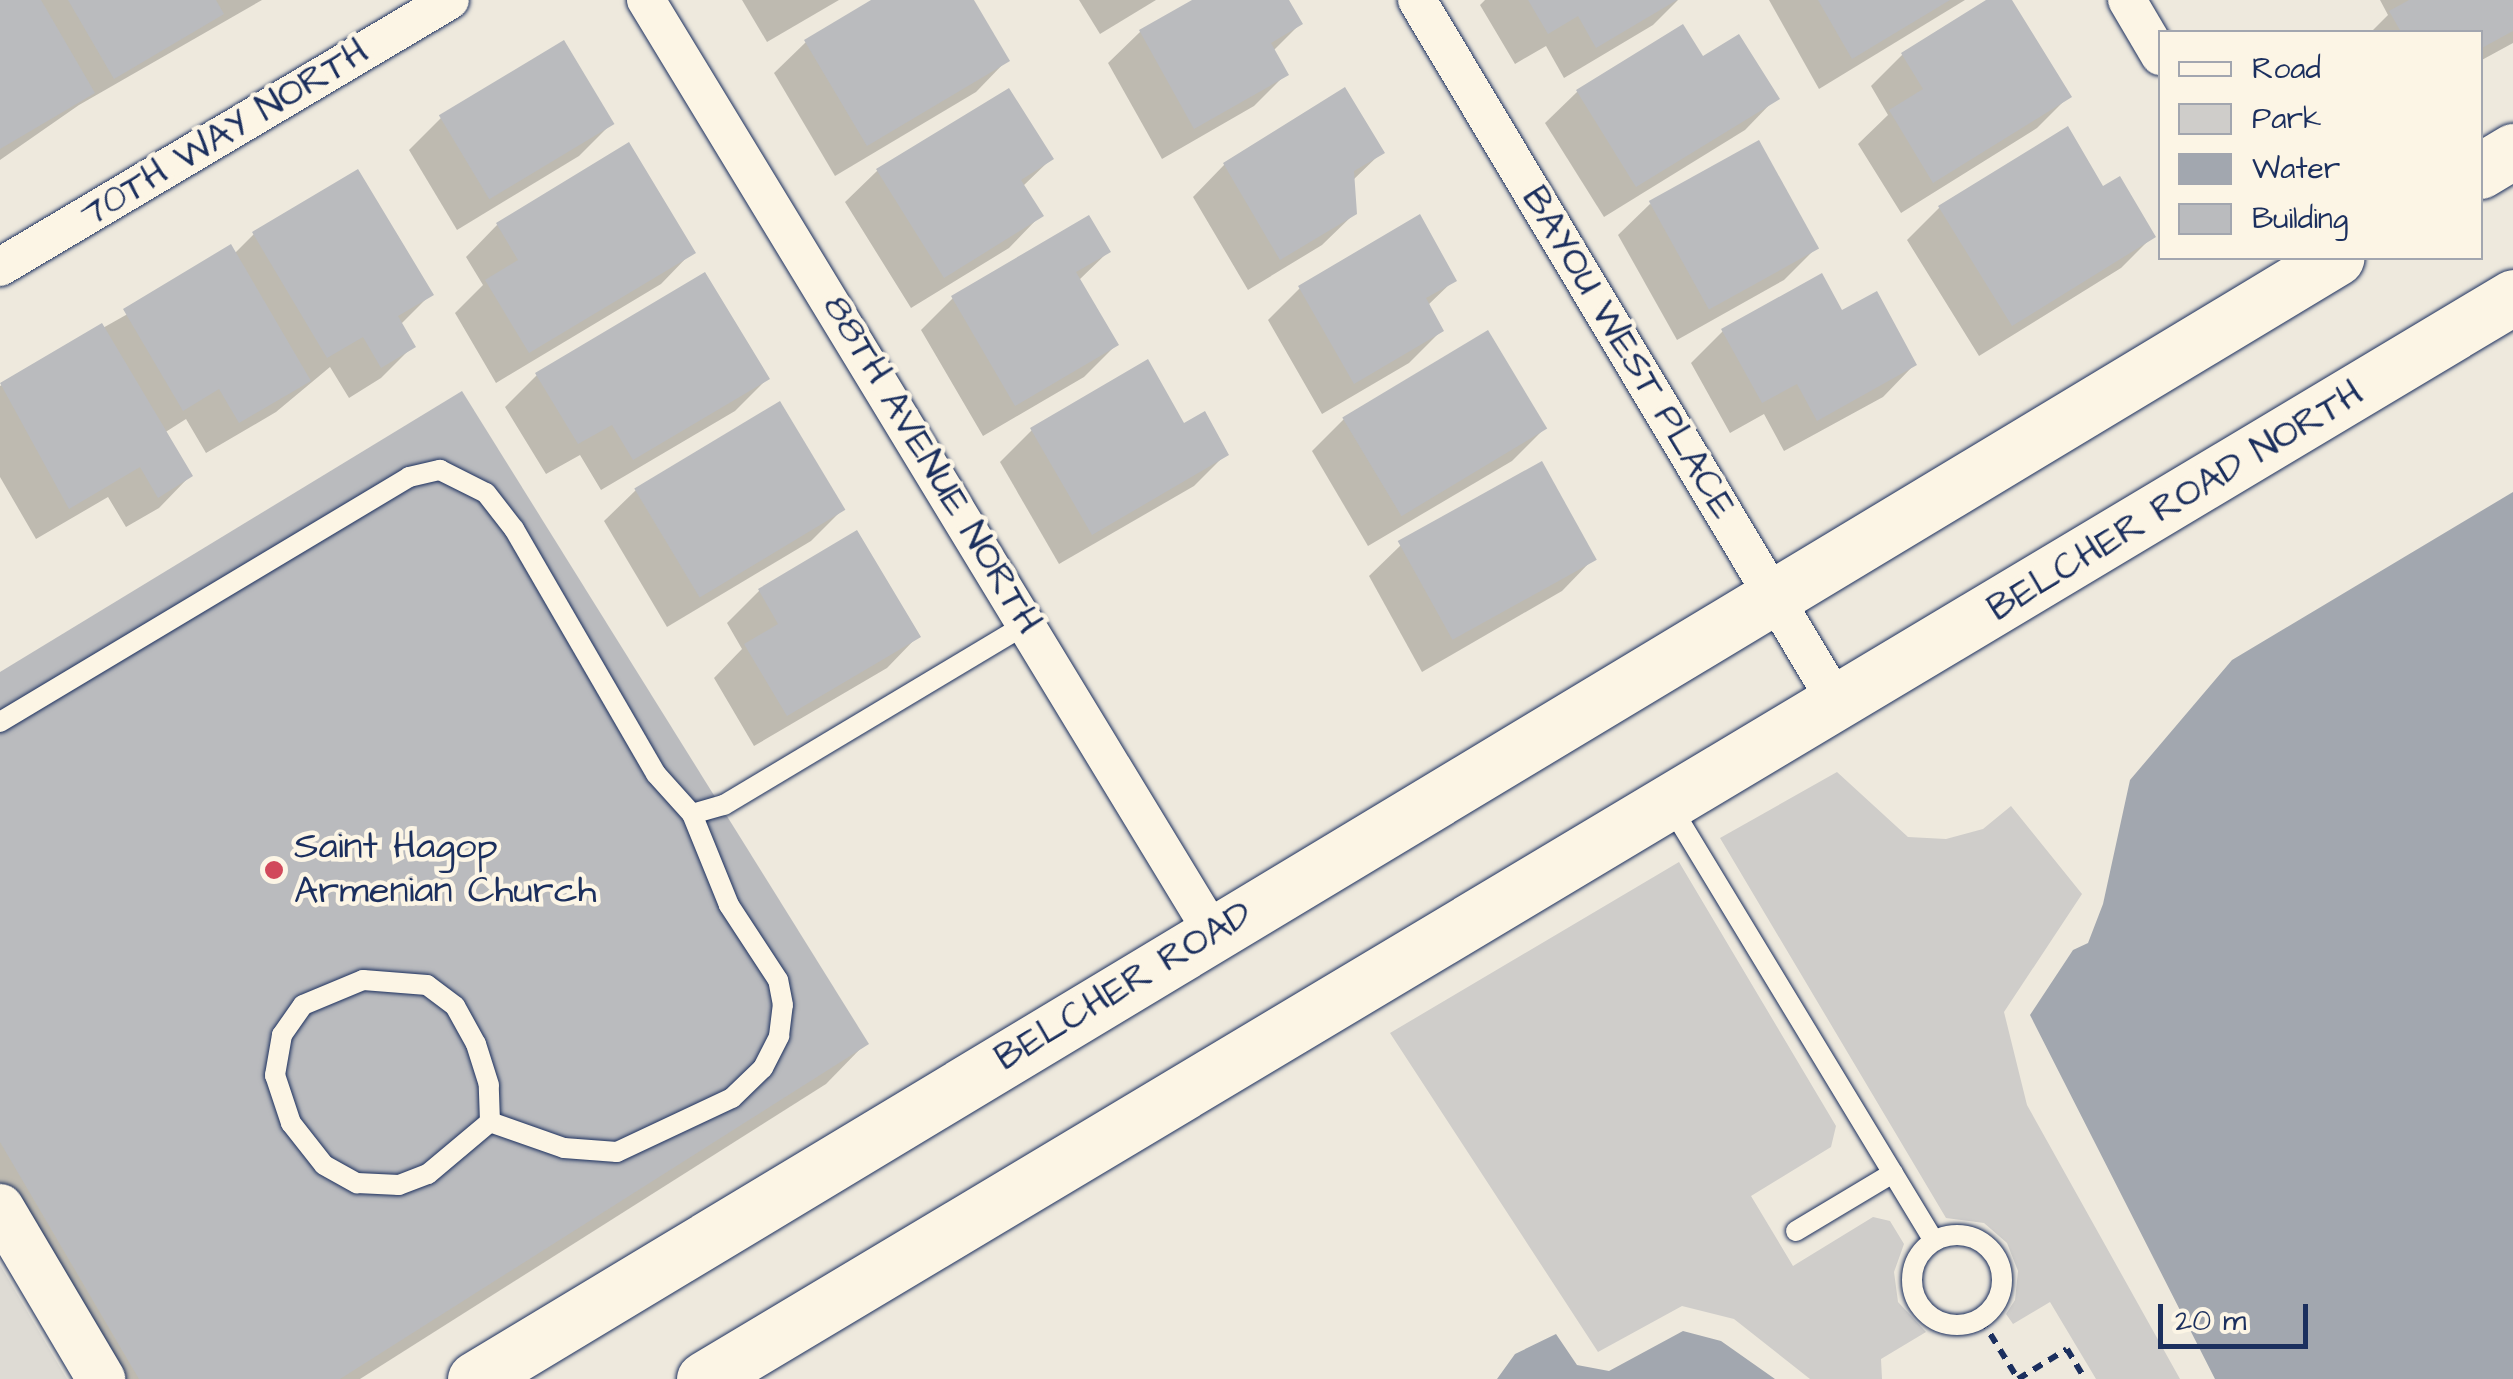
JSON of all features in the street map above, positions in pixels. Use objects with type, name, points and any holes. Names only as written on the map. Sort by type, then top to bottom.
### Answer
[{"type":"main road","points":[[2483,168],[2513,151]]},
{"type":"main road","points":[[1773,596],[2333,260]]},
{"type":"main road","name":"BELCHER ROAD NORTH","points":[[1839,706],[2513,298]]},
{"type":"main road","name":"BELCHER ROAD","points":[[475,1379],[1773,596]]},
{"type":"main road","points":[[704,1379],[1839,706]]},
{"type":"street","name":"70TH WAY NORTH","points":[[0,267],[450,0]]},
{"type":"street","name":"88TH AVENUE NORTH","points":[[646,0],[1212,933]]},
{"type":"street","name":"BAYOU WEST PLACE","points":[[1417,0],[1839,706]]},
{"type":"street","points":[[2127,0],[2158,53]]},
{"type":"street","points":[[0,1208],[101,1379]]},
{"type":"lane","points":[[0,722],[409,477],[440,470],[486,493],[514,529],[656,774],[692,814],[730,905],[778,980],[779,1036],[763,1068],[732,1098],[617,1152],[564,1148],[490,1122]]},
{"type":"lane","points":[[692,814],[724,805],[1027,624]]},
{"type":"lane","points":[[1671,807],[1934,1241]]},
{"type":"lane","points":[[363,980],[427,985],[454,1006],[476,1044],[489,1085],[490,1122],[428,1174],[399,1185],[357,1183],[324,1165],[291,1123],[275,1075],[282,1035],[303,1005],[363,980]]},
{"type":"lane","points":[[1796,1230],[1892,1172]]},
{"type":"lane","points":[[1964,1235],[1992,1250],[2000,1264],[2001,1295],[1981,1320],[1954,1326],[1919,1304],[1912,1276],[1934,1241],[1964,1235]]},
{"type":"path","points":[[1981,1320],[2018,1379],[2067,1349],[2085,1379]]},
{"type":"shaded area","points":[[0,1265],[67,1379],[0,1379]]},
{"type":"green space","points":[[1837,772],[1908,837],[1946,839],[1983,829],[2011,806],[2082,894],[2004,1012],[2027,1105],[2180,1379],[2096,1379],[2050,1302],[2013,1324],[2006,1314],[2015,1300],[2018,1271],[2007,1243],[1984,1223],[1946,1218],[1720,838]]},
{"type":"green space","points":[[1679,862],[1836,1126],[1831,1147],[1751,1196],[1793,1266],[1873,1217],[1890,1221],[1904,1244],[1894,1272],[1898,1302],[1926,1332],[1881,1359],[1882,1379],[1810,1379],[1734,1319],[1682,1306],[1598,1352],[1390,1033]]},
{"type":"water","points":[[2513,492],[2513,1379],[2215,1379],[2030,1015],[2073,950],[2088,943],[2103,904],[2130,780],[2232,660]]},
{"type":"water","points":[[1683,1331],[1721,1341],[1775,1379],[1497,1379],[1515,1354],[1556,1334],[1577,1365],[1609,1371]]},
{"type":"building","points":[[0,0],[41,0],[95,93],[0,149]]},
{"type":"building","points":[[68,0],[216,0],[224,14],[114,79]]},
{"type":"building","points":[[871,0],[974,0],[1010,61],[867,146],[804,40]]},
{"type":"building","points":[[1192,0],[1289,0],[1303,24],[1271,43],[1289,75],[1194,129],[1139,30]]},
{"type":"building","points":[[1528,0],[1677,0],[1596,48],[1578,16],[1548,34]]},
{"type":"building","points":[[1818,0],[1950,0],[1852,59]]},
{"type":"building","points":[[1986,0],[2012,0],[2072,97],[1933,183],[1889,110],[1923,89],[1901,53]]},
{"type":"building","points":[[2409,0],[2513,0],[2513,31],[2483,47],[2483,30],[2400,30],[2389,11]]},
{"type":"building","points":[[1683,24],[1703,56],[1739,34],[1780,99],[1636,187],[1576,90]]},
{"type":"building","points":[[564,40],[614,124],[489,199],[439,115]]},
{"type":"building","points":[[1345,87],[1385,153],[1354,171],[1357,214],[1280,260],[1223,163]]},
{"type":"building","points":[[1009,88],[1054,159],[1021,180],[1044,216],[944,278],[876,169]]},
{"type":"building","points":[[2068,126],[2103,186],[2120,176],[2156,237],[2012,326],[1938,206]]},
{"type":"building","points":[[1759,140],[1819,248],[1709,310],[1649,201]]},
{"type":"building","points":[[629,142],[696,253],[529,353],[485,280],[518,260],[496,223]]},
{"type":"building","points":[[358,169],[434,295],[398,316],[416,347],[381,368],[363,337],[327,358],[252,232]]},
{"type":"building","points":[[1420,214],[1457,281],[1426,298],[1444,331],[1354,384],[1298,286]]},
{"type":"building","points":[[1089,215],[1111,252],[1076,272],[1119,345],[1015,406],[951,296]]},
{"type":"building","points":[[231,244],[311,381],[239,423],[219,389],[183,411],[123,309]]},
{"type":"building","points":[[705,272],[770,379],[633,460],[612,425],[578,444],[535,373]]},
{"type":"building","points":[[1822,273],[1842,310],[1877,291],[1917,365],[1817,421],[1797,384],[1762,403],[1721,329]]},
{"type":"building","points":[[102,323],[193,476],[158,498],[140,467],[69,509],[0,383]]},
{"type":"building","points":[[1488,330],[1547,429],[1402,516],[1342,418]]},
{"type":"building","points":[[1148,359],[1184,423],[1205,411],[1229,455],[1092,535],[1030,428]]},
{"type":"building","points":[[462,391],[869,1044],[340,1379],[139,1379],[0,1142],[0,672]]},
{"type":"building","points":[[780,401],[845,510],[700,597],[634,489]]},
{"type":"building","points":[[1542,461],[1597,560],[1452,640],[1398,541]]},
{"type":"building","points":[[857,530],[921,637],[787,716],[744,644],[778,624],[758,589]]},
{"type":"place","name":"Saint Hagop Armenian Church","points":[[274,870]]}]
